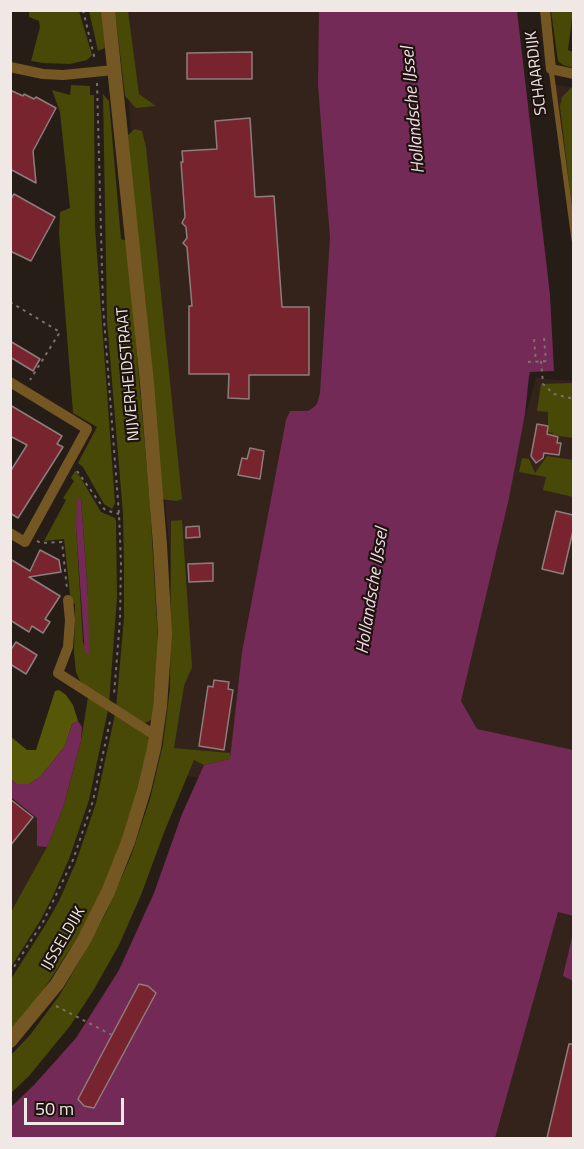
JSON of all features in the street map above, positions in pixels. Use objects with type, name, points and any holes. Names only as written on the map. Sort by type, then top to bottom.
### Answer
[{"type":"street","name":"NIJVERHEIDSTRAAT","points":[[108,10],[147,383],[163,590],[164,670],[156,736],[144,790],[128,842]]},
{"type":"street","name":"SCHAARDIJK","points":[[545,10],[551,69]]},
{"type":"street","points":[[10,67],[43,74],[114,70]]},
{"type":"street","points":[[551,69],[573,74]]},
{"type":"street","points":[[10,382],[87,429],[27,539],[10,533]]},
{"type":"street","points":[[68,600],[70,620],[68,647],[58,673],[156,736]]},
{"type":"street","name":"IJSSELDIJK","points":[[10,1041],[45,1001],[72,960],[97,916],[128,842]]},
{"type":"lane","name":"SCHAARDIJK","points":[[551,69],[573,240]]},
{"type":"path","name":"NIJVERHEIDSTRAAT","points":[[10,973],[43,922],[73,860],[93,801],[113,709],[120,619],[120,513],[103,306],[97,72],[84,10]]},
{"type":"path","points":[[10,302],[60,332],[24,390]]},
{"type":"path","points":[[528,362],[547,361],[544,338]]},
{"type":"path","points":[[534,339],[536,362]]},
{"type":"path","points":[[541,361],[543,384],[554,394],[573,399]]},
{"type":"path","points":[[69,460],[105,510],[120,513]]},
{"type":"path","points":[[27,539],[41,543],[62,542],[68,600]]},
{"type":"path","points":[[45,1001],[112,1035]]},
{"type":"shaded area","points":[[29,11],[79,11],[92,55],[87,60],[70,64],[31,61],[40,27],[39,21],[29,17]]},
{"type":"shaded area","points":[[89,11],[102,11],[105,48],[98,51]]},
{"type":"shaded area","points":[[115,11],[128,11],[139,94],[156,106],[136,108],[125,96]]},
{"type":"shaded area","points":[[120,11],[342,11],[342,331],[244,783],[153,772],[181,673]]},
{"type":"shaded area","points":[[551,11],[573,11],[568,50],[573,52],[573,68],[558,61]]},
{"type":"shaded area","points":[[553,84],[573,88],[573,245]]},
{"type":"shaded area","points":[[71,85],[90,86],[90,95],[94,95],[95,227],[115,503],[112,509],[104,504],[83,467],[78,463],[97,427],[73,413],[59,233],[60,212],[70,208],[60,112],[52,90],[70,95]]},
{"type":"shaded area","points":[[573,86],[573,217],[560,106],[562,97]]},
{"type":"shaded area","points":[[103,94],[109,101],[121,239],[127,241],[150,505],[158,641],[152,719],[143,723],[116,708],[124,618],[123,514],[107,321]]},
{"type":"shaded area","points":[[135,129],[142,131],[146,147],[182,499],[177,501],[159,499],[128,135]]},
{"type":"shaded area","points":[[573,375],[573,760],[467,737],[447,701],[536,378],[571,381]]},
{"type":"shaded area","points":[[573,383],[573,438],[553,435],[548,432],[548,412],[537,411],[541,384]]},
{"type":"shaded area","points":[[547,456],[573,460],[573,497],[543,490],[546,477],[519,472],[522,458],[529,459],[535,473]]},
{"type":"shaded area","points":[[75,471],[101,512],[115,518],[116,522],[117,597],[109,704],[80,681],[76,672],[75,604],[71,603],[64,539],[44,541],[66,500],[63,498],[74,481],[71,478]],"holes":[[[79,498],[81,499],[88,597],[88,653],[83,642],[76,527]]]},
{"type":"shaded area","points":[[182,520],[192,667],[184,686],[174,748],[230,753],[230,759],[204,765],[194,760],[119,945],[70,1026],[29,1076],[11,1093],[10,1056],[30,1035],[59,996],[86,950],[106,913],[131,856],[150,799],[163,745],[170,688],[171,521]]},
{"type":"shaded area","points":[[59,690],[73,705],[78,721],[72,724],[65,746],[41,776],[29,784],[16,784],[11,779],[10,736],[27,750],[36,750],[55,691]]},
{"type":"shaded area","points":[[88,697],[108,710],[89,800],[69,859],[52,898],[11,967],[11,912],[47,847],[63,808],[81,741]]},
{"type":"shaded area","points":[[115,714],[147,735],[149,741],[128,825],[107,879],[79,935],[42,992],[11,1031],[11,979],[59,901],[76,862],[96,803]]},
{"type":"shaded area","points":[[11,756],[19,762],[60,827],[39,873],[11,911]]},
{"type":"shaded area","points":[[573,839],[573,1138],[484,1138]]},
{"type":"water","name":"Hollandsche IJssel","points":[[319,11],[517,11],[550,295],[554,371],[530,372],[525,414],[509,498],[461,701],[477,729],[573,750],[574,916],[558,912],[495,1138],[11,1138],[10,1108],[76,1038],[119,970],[154,893],[182,814],[204,765],[230,759],[242,652],[286,420],[290,411],[308,411],[314,407],[320,393],[330,238],[318,85]]},
{"type":"water","points":[[77,499],[81,499],[88,597],[89,653],[85,655],[76,527]]},
{"type":"water","points":[[78,721],[82,727],[81,741],[63,808],[47,847],[37,846],[37,818],[11,797],[11,779],[16,784],[29,784],[41,776],[65,746],[72,724]]},
{"type":"water","points":[[573,933],[573,981],[563,976]]},
{"type":"building","points":[[252,52],[252,79],[187,79],[187,53]]},
{"type":"building","points":[[10,90],[34,99],[36,97],[56,108],[33,151],[36,183],[10,169]]},
{"type":"building","points":[[250,118],[255,197],[274,196],[282,307],[309,307],[309,375],[249,375],[249,399],[228,398],[229,374],[189,374],[189,306],[192,306],[187,247],[183,243],[187,238],[186,227],[182,223],[185,217],[181,162],[183,162],[182,151],[217,149],[215,121]]},
{"type":"building","points":[[14,194],[55,217],[31,261],[10,251],[10,200]]},
{"type":"building","points":[[10,341],[40,359],[33,371],[10,357]]},
{"type":"building","points":[[10,405],[62,436],[57,444],[63,447],[18,518],[10,513],[10,472],[27,445],[10,436]]},
{"type":"building","points":[[537,424],[548,426],[547,434],[558,437],[557,443],[561,443],[559,455],[544,453],[543,458],[536,463],[531,456]]},
{"type":"building","points":[[250,448],[264,451],[260,479],[238,475],[242,458],[247,459]]},
{"type":"building","points":[[556,511],[573,515],[573,531],[563,574],[542,569]]},
{"type":"building","points":[[199,526],[200,537],[186,538],[186,527]]},
{"type":"building","points":[[40,550],[59,560],[61,572],[29,577],[60,596],[45,619],[50,622],[43,633],[32,626],[29,632],[10,620],[10,559],[30,571]]},
{"type":"building","points":[[213,563],[213,581],[189,582],[188,564]]},
{"type":"building","points":[[16,642],[37,655],[26,674],[10,664],[10,651]]},
{"type":"building","points":[[214,680],[229,682],[228,689],[233,690],[224,750],[199,746],[208,686],[213,687]]},
{"type":"building","points":[[10,799],[33,817],[10,846]]},
{"type":"building","points":[[139,984],[148,986],[156,993],[94,1108],[84,1106],[78,1099]]},
{"type":"building","points":[[569,1044],[573,1044],[573,1138],[547,1138]]}]
